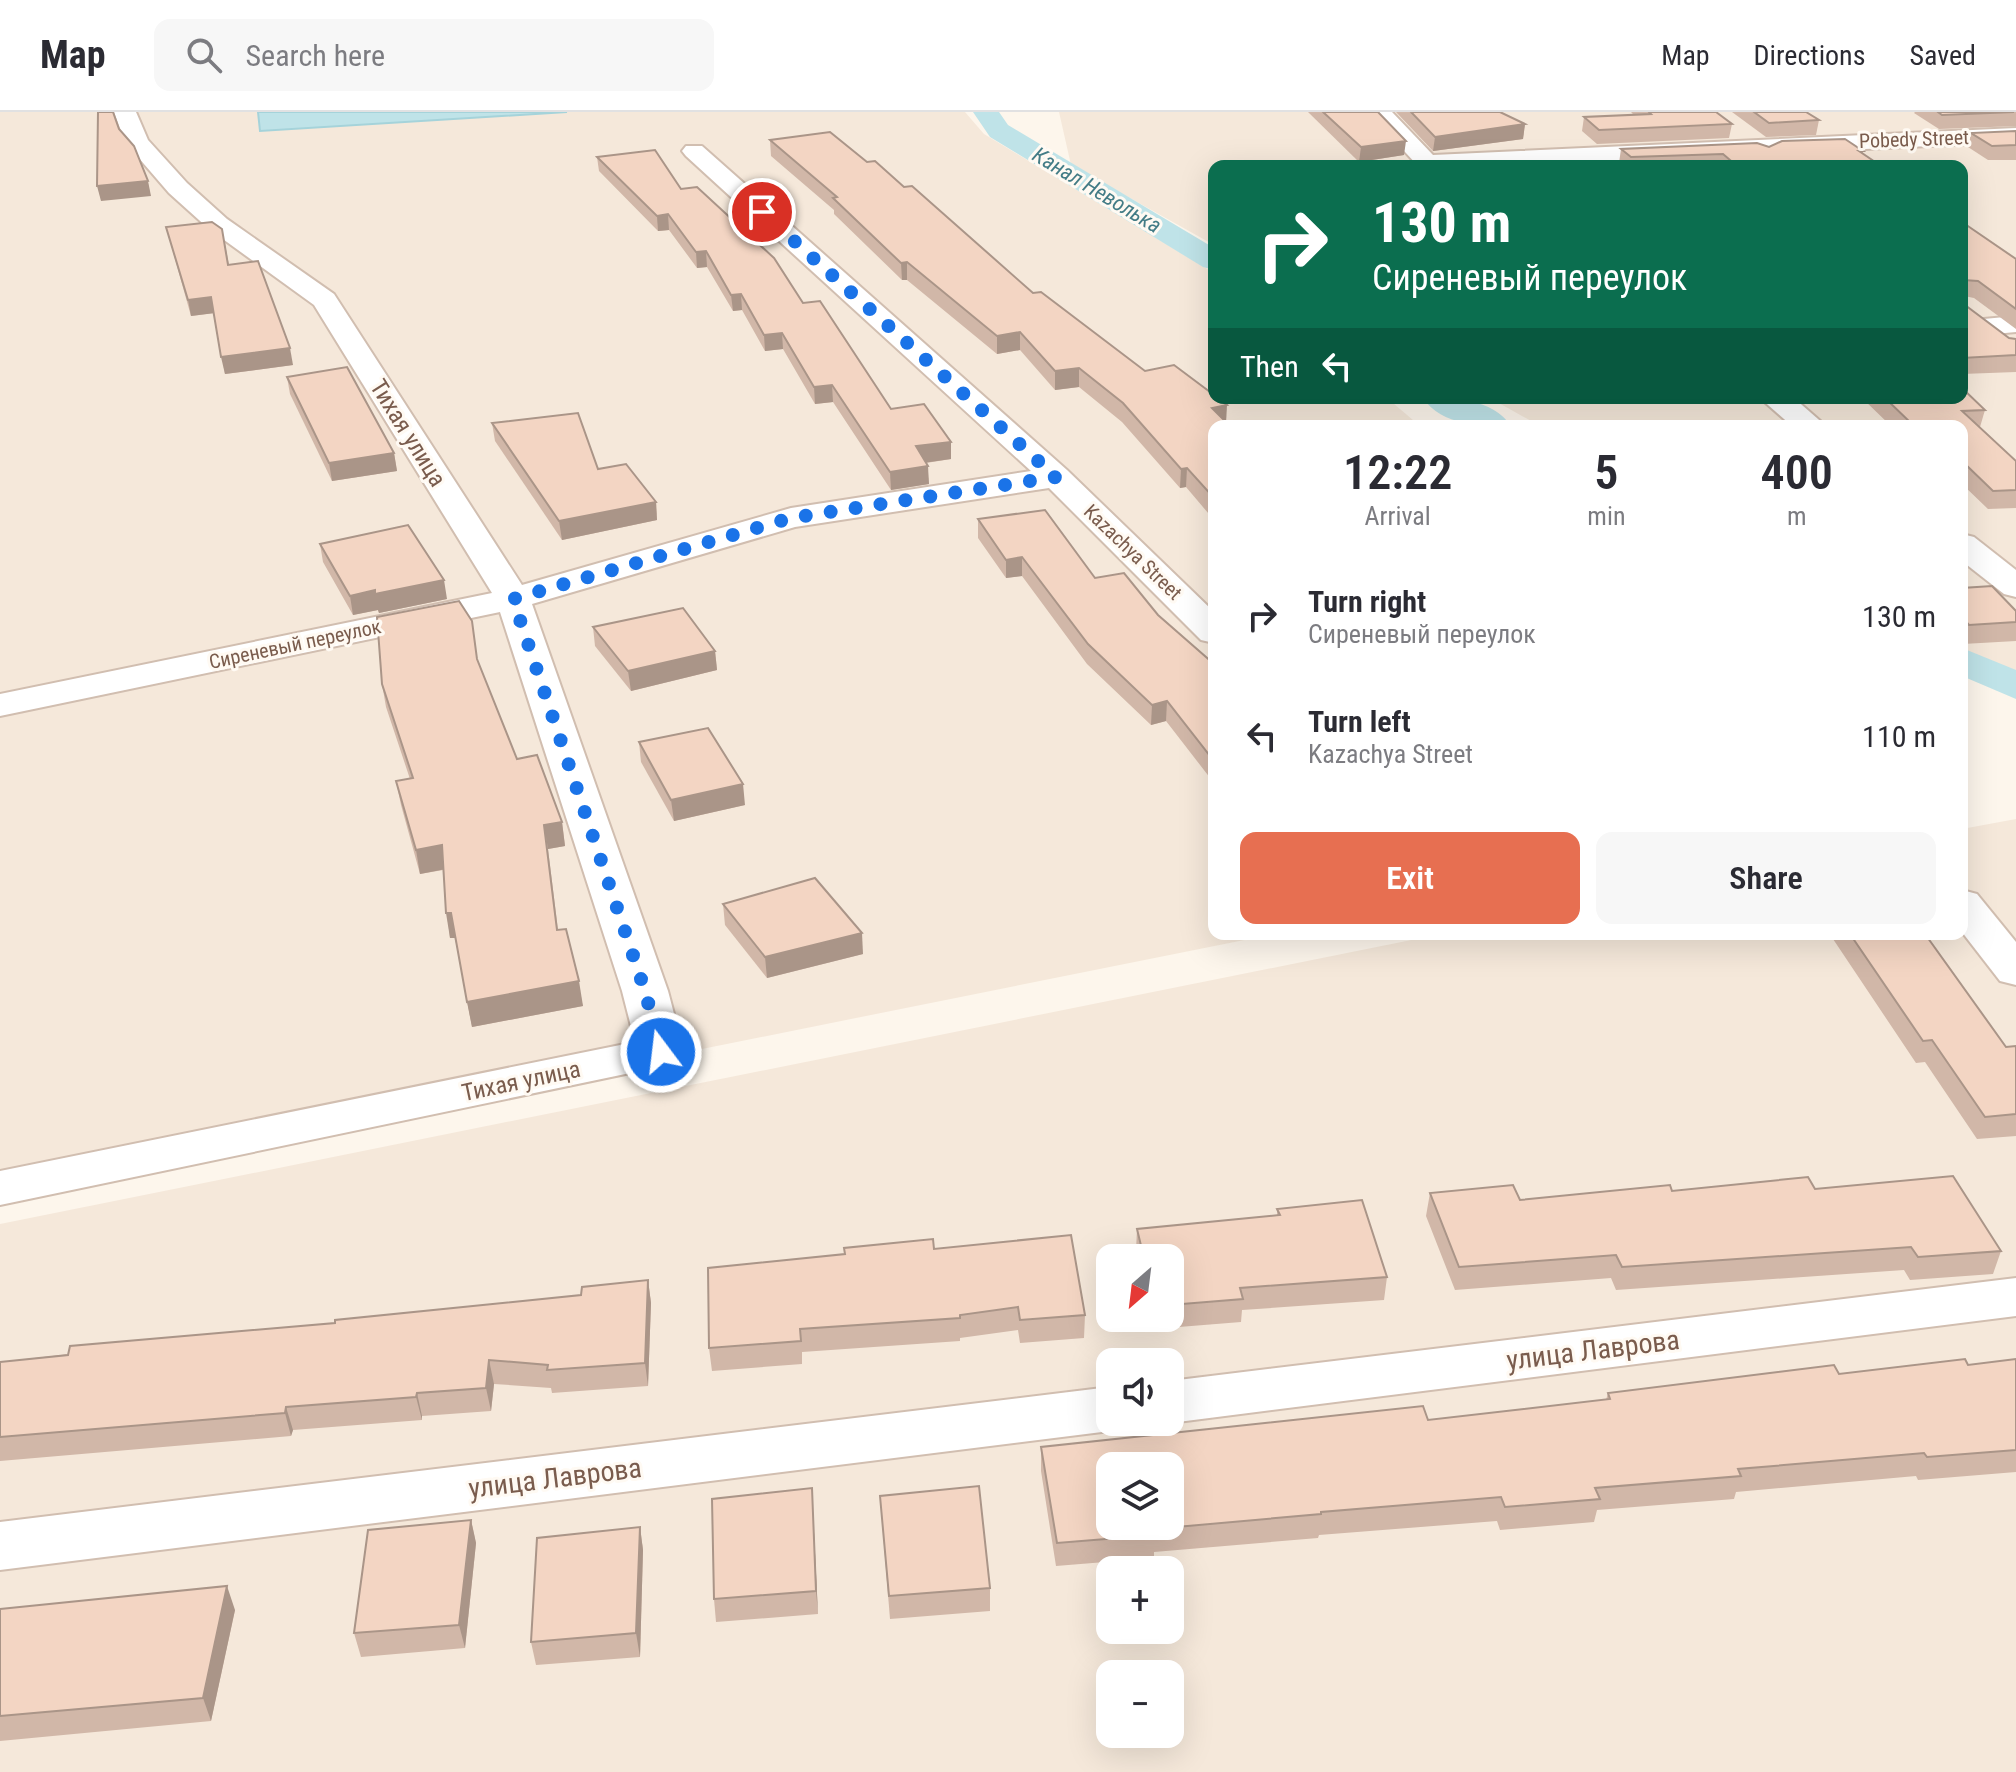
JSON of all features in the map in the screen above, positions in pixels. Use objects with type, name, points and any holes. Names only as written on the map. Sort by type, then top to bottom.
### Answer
[{"type":"street","name":"Тихая улица","points":[[0,1188],[661,1052],[645,991],[513,599],[324,300],[218,224],[178,188],[137,142],[125,112]]},
{"type":"street","points":[[1379,112],[1426,160]]},
{"type":"street","points":[[1735,129],[1777,160]]},
{"type":"street","name":"Pobedy Street","points":[[1503,160],[2016,135]]},
{"type":"street","name":"Kazachya Street","points":[[694,151],[1056,477],[1208,626]]},
{"type":"street","points":[[1968,311],[2016,346]]},
{"type":"street","points":[[1783,404],[1803,420]]},
{"type":"street","name":"Сиреневый переулок","points":[[0,705],[513,599],[791,518],[1056,477]]},
{"type":"street","points":[[1968,549],[2016,587]]},
{"type":"street","points":[[1968,911],[2016,971]]},
{"type":"street","name":"улица Лаврова","points":[[1184,1400],[2016,1297]]},
{"type":"street","name":"улица Лаврова","points":[[0,1546],[1096,1411]]},
{"type":"shaded area","points":[[0,112],[965,112],[984,134],[1208,269],[1208,404],[1394,404],[1413,420],[1208,420],[1208,940],[1244,940],[0,1190]]},
{"type":"shaded area","points":[[1059,112],[2016,112],[2016,690],[1968,663],[1968,420],[1529,420],[1501,404],[1968,404],[1968,160],[1208,160],[1208,242],[1071,165]]},
{"type":"shaded area","points":[[2016,819],[2016,1772],[0,1772],[0,1224],[1411,940],[1968,940],[1968,828]]},
{"type":"water","points":[[258,112],[567,112],[260,131]]},
{"type":"building","points":[[98,112],[113,112],[119,129],[134,146],[148,181],[97,186]]},
{"type":"building","points":[[1323,112],[1378,112],[1406,141],[1361,147]]},
{"type":"building","points":[[1411,112],[1500,112],[1525,124],[1435,137]]},
{"type":"building","points":[[1649,112],[1716,112],[1732,124],[1599,130],[1584,117],[1651,114]]},
{"type":"building","points":[[1754,112],[1806,112],[1819,120],[1769,123]]},
{"type":"building","points":[[1938,112],[2014,112],[1942,115]]},
{"type":"building","points":[[2016,131],[2016,145],[1992,146],[1971,133]]},
{"type":"building","points":[[830,132],[867,162],[875,161],[904,187],[912,186],[1033,293],[1041,292],[1145,371],[1174,365],[1208,390],[1208,404],[1227,405],[1212,408],[1224,420],[1208,420],[1208,491],[1187,468],[1181,469],[1123,403],[1079,368],[1055,371],[1020,332],[997,336],[907,262],[901,263],[833,198],[837,197],[770,140]]},
{"type":"building","points":[[1845,139],[1872,160],[1730,160],[1723,154],[1631,157],[1621,149],[1757,143],[1769,147],[1782,141]]},
{"type":"building","points":[[655,150],[681,189],[697,187],[774,258],[803,303],[820,301],[891,409],[924,404],[951,442],[916,446],[928,466],[890,472],[832,385],[814,387],[782,333],[764,335],[741,294],[731,295],[706,251],[696,252],[668,214],[657,216],[597,157]]},
{"type":"building","points":[[212,222],[222,229],[228,265],[258,261],[290,348],[221,357],[211,297],[188,300],[166,227]]},
{"type":"building","points":[[1968,226],[2016,259],[2016,309],[1978,281],[1968,280]]},
{"type":"building","points":[[1968,307],[2009,338],[2016,339],[2016,355],[1968,358]]},
{"type":"building","points":[[347,367],[394,453],[329,463],[287,377]]},
{"type":"building","points":[[1968,394],[1985,410],[1962,411],[2016,461],[2016,490],[1993,491],[1968,467],[1968,420],[1908,420],[1891,404],[1968,404]]},
{"type":"building","points":[[578,413],[598,469],[626,464],[656,502],[559,521],[492,423]]},
{"type":"building","points":[[1045,510],[1095,578],[1124,573],[1158,615],[1208,659],[1208,753],[1167,701],[1152,705],[1088,644],[1022,557],[1006,560],[978,519]]},
{"type":"building","points":[[408,525],[444,580],[350,596],[320,544]]},
{"type":"building","points":[[1992,586],[2016,611],[2016,622],[1969,625],[1968,588]]},
{"type":"building","points":[[459,601],[472,621],[477,659],[517,759],[537,755],[562,822],[544,825],[557,930],[566,929],[579,981],[467,1002],[451,913],[446,913],[442,845],[416,850],[396,781],[413,778],[382,684],[377,617]]},
{"type":"building","points":[[683,608],[715,651],[628,671],[593,627]]},
{"type":"building","points":[[708,728],[743,784],[671,800],[639,742]]},
{"type":"building","points":[[815,878],[862,933],[765,957],[723,904]]},
{"type":"building","points":[[1854,940],[1929,940],[2006,1047],[2016,1046],[2016,1114],[1985,1117],[1932,1040],[1923,1041]]},
{"type":"building","points":[[1953,1176],[2001,1251],[1918,1257],[1911,1247],[1622,1267],[1616,1255],[1459,1267],[1430,1193],[1513,1185],[1520,1200],[1670,1185],[1672,1191],[1808,1177],[1815,1189]]},
{"type":"building","points":[[1362,1200],[1387,1277],[1240,1288],[1243,1299],[1184,1304],[1184,1244],[1141,1244],[1137,1229],[1280,1215],[1277,1209]]},
{"type":"building","points":[[1071,1235],[1085,1315],[1020,1320],[1018,1307],[960,1315],[960,1318],[800,1329],[801,1341],[709,1348],[708,1268],[845,1254],[844,1248],[933,1239],[934,1249]]},
{"type":"building","points":[[648,1280],[645,1363],[547,1370],[548,1365],[489,1360],[486,1388],[286,1407],[285,1413],[0,1437],[0,1362],[68,1355],[70,1346],[335,1323],[335,1320],[581,1295],[582,1287]]},
{"type":"building","points":[[1965,1359],[1968,1365],[2016,1359],[2016,1450],[1927,1457],[1924,1453],[1738,1469],[1741,1476],[1595,1488],[1600,1499],[1505,1507],[1501,1497],[1184,1526],[1184,1452],[1096,1452],[1096,1540],[1057,1543],[1041,1447],[1143,1436],[1184,1436],[1184,1432],[1423,1406],[1428,1420],[1610,1399],[1608,1393],[1834,1365],[1839,1374]]},
{"type":"building","points":[[979,1486],[990,1588],[889,1596],[880,1496]]},
{"type":"building","points":[[812,1488],[816,1591],[714,1599],[712,1499]]},
{"type":"building","points":[[471,1520],[459,1625],[354,1633],[368,1530]]},
{"type":"building","points":[[640,1527],[636,1633],[531,1642],[537,1538]]},
{"type":"building","points":[[227,1586],[203,1698],[0,1716],[0,1609]]},
{"type":"waterway","name":"Канал Неволька","points":[[986,112],[999,131],[1208,257]]},
{"type":"waterway","name":"Канал Неволька","points":[[1452,404],[1482,420]]},
{"type":"waterway","name":"Канал Неволька","points":[[1968,663],[2016,686]]},
{"type":"route","points":[[661,1052],[645,991],[513,599],[791,518],[1056,477],[762,212]]}]
